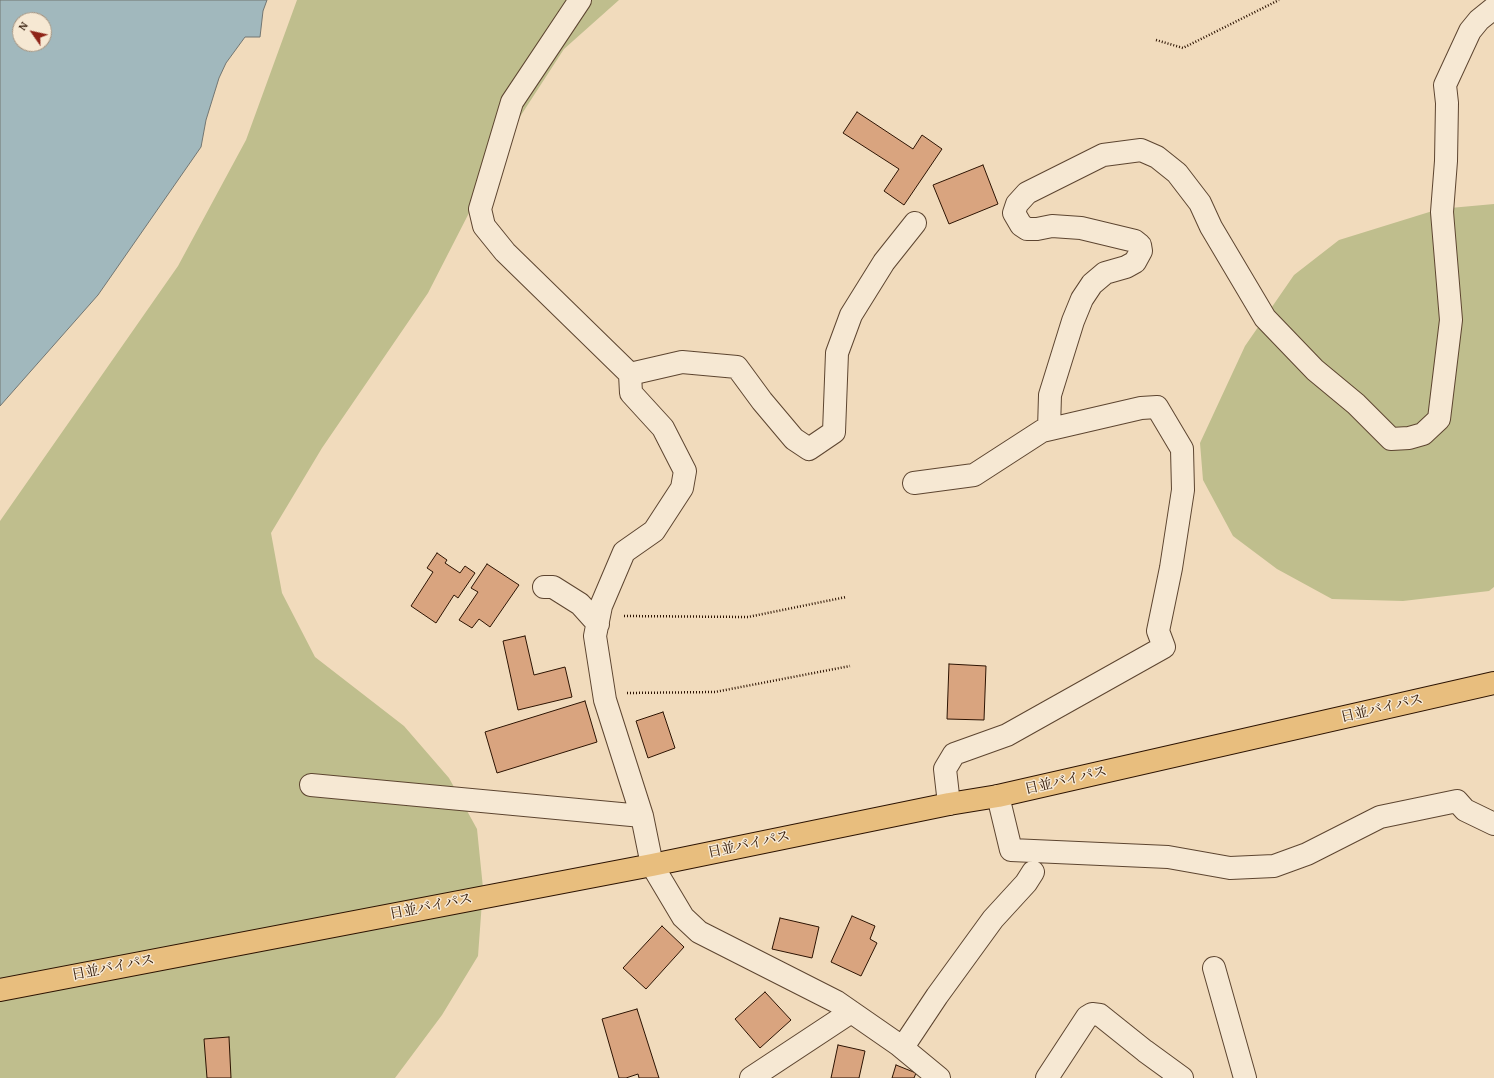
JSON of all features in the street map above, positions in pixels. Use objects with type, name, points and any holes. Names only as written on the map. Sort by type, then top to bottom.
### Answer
[{"type":"highway","name":"日並バイパス","points":[[0,990],[652,865],[949,804],[998,796],[1494,683]]},
{"type":"street","points":[[580,0],[512,102],[480,209],[484,226],[505,252],[630,374],[631,393],[663,428],[685,471],[682,488],[654,531],[624,552],[601,606],[595,636],[604,693],[642,816],[652,865],[683,917],[699,932],[837,1002],[903,1047],[939,1078]]},
{"type":"street","points":[[1049,429],[1050,395],[1073,321],[1082,299],[1092,284],[1105,273],[1126,267],[1135,262],[1141,251],[1140,245],[1135,241],[1081,228],[1052,226],[1027,229],[1021,225],[1014,213],[1017,204],[1027,193],[1103,155],[1141,150],[1157,157],[1172,169],[1200,203],[1211,227],[1265,318],[1316,370],[1356,404],[1391,439],[1409,438],[1423,434],[1440,419],[1451,320],[1442,212],[1446,161],[1447,103],[1445,85],[1470,31],[1479,20],[1494,8]]},
{"type":"street","points":[[630,374],[682,362],[736,367],[762,401],[794,438],[809,449],[834,432],[838,353],[851,315],[884,262],[915,223]]},
{"type":"street","points":[[914,483],[974,475],[1042,431],[1141,408],[1157,407],[1182,449],[1183,490],[1171,568],[1158,630],[1164,647],[1007,735],[954,754],[945,769],[949,804]]},
{"type":"street","points":[[544,588],[553,587],[580,604],[598,620]]},
{"type":"street","points":[[311,785],[642,816]]},
{"type":"street","points":[[998,796],[1011,850],[1168,857],[1230,868],[1274,866],[1307,854],[1380,817],[1457,801],[1465,810],[1494,824]]},
{"type":"street","points":[[903,1047],[937,996],[993,919],[1026,883],[1033,872]]},
{"type":"street","points":[[1214,968],[1245,1078]]},
{"type":"street","points":[[753,1077],[851,1012]]},
{"type":"street","points":[[1047,1078],[1087,1017],[1092,1014],[1100,1015],[1182,1078]]},
{"type":"path","points":[[1156,40],[1183,48],[1279,0]]},
{"type":"path","points":[[598,620],[748,617],[846,596]]},
{"type":"path","points":[[604,693],[715,692],[850,666]]},
{"type":"shaded area","points":[[297,0],[619,0],[564,49],[512,129],[428,293],[322,448],[271,533],[282,593],[315,657],[404,726],[449,778],[477,829],[483,888],[478,956],[442,1015],[395,1078],[0,1078],[0,521],[178,266],[246,140]]},
{"type":"shaded area","points":[[1494,204],[1494,587],[1489,591],[1403,601],[1332,599],[1277,569],[1233,536],[1203,480],[1200,443],[1245,346],[1294,275],[1339,240],[1439,209]]},
{"type":"water","points":[[0,0],[267,0],[263,11],[260,37],[245,37],[226,63],[219,78],[206,120],[201,147],[98,295],[0,406]]},
{"type":"building","points":[[857,112],[913,149],[922,135],[942,149],[904,205],[884,191],[899,169],[843,133]]},
{"type":"building","points":[[983,165],[998,204],[949,224],[933,185]]},
{"type":"building","points":[[437,553],[447,560],[445,563],[460,573],[465,566],[475,573],[458,598],[454,595],[436,623],[411,606],[433,572],[427,568]]},
{"type":"building","points":[[487,564],[519,585],[490,627],[479,619],[472,628],[459,620],[478,592],[471,588]]},
{"type":"building","points":[[525,636],[534,675],[565,667],[572,697],[518,710],[503,641]]},
{"type":"building","points":[[949,664],[986,666],[984,720],[947,719]]},
{"type":"building","points":[[585,701],[597,742],[497,773],[485,732]]},
{"type":"building","points":[[663,712],[675,748],[648,758],[636,721]]},
{"type":"building","points":[[852,916],[875,926],[870,939],[877,943],[861,976],[831,962]]},
{"type":"building","points":[[780,918],[819,927],[812,958],[772,949]]},
{"type":"building","points":[[662,926],[684,947],[646,989],[623,968]]},
{"type":"building","points":[[765,992],[791,1020],[760,1048],[735,1019]]},
{"type":"building","points":[[637,1009],[659,1078],[639,1078],[638,1074],[626,1078],[619,1078],[602,1019]]},
{"type":"building","points":[[229,1037],[231,1078],[207,1078],[204,1039]]},
{"type":"building","points":[[838,1045],[865,1051],[859,1078],[831,1078]]},
{"type":"building","points":[[896,1065],[916,1073],[914,1078],[892,1078]]}]
